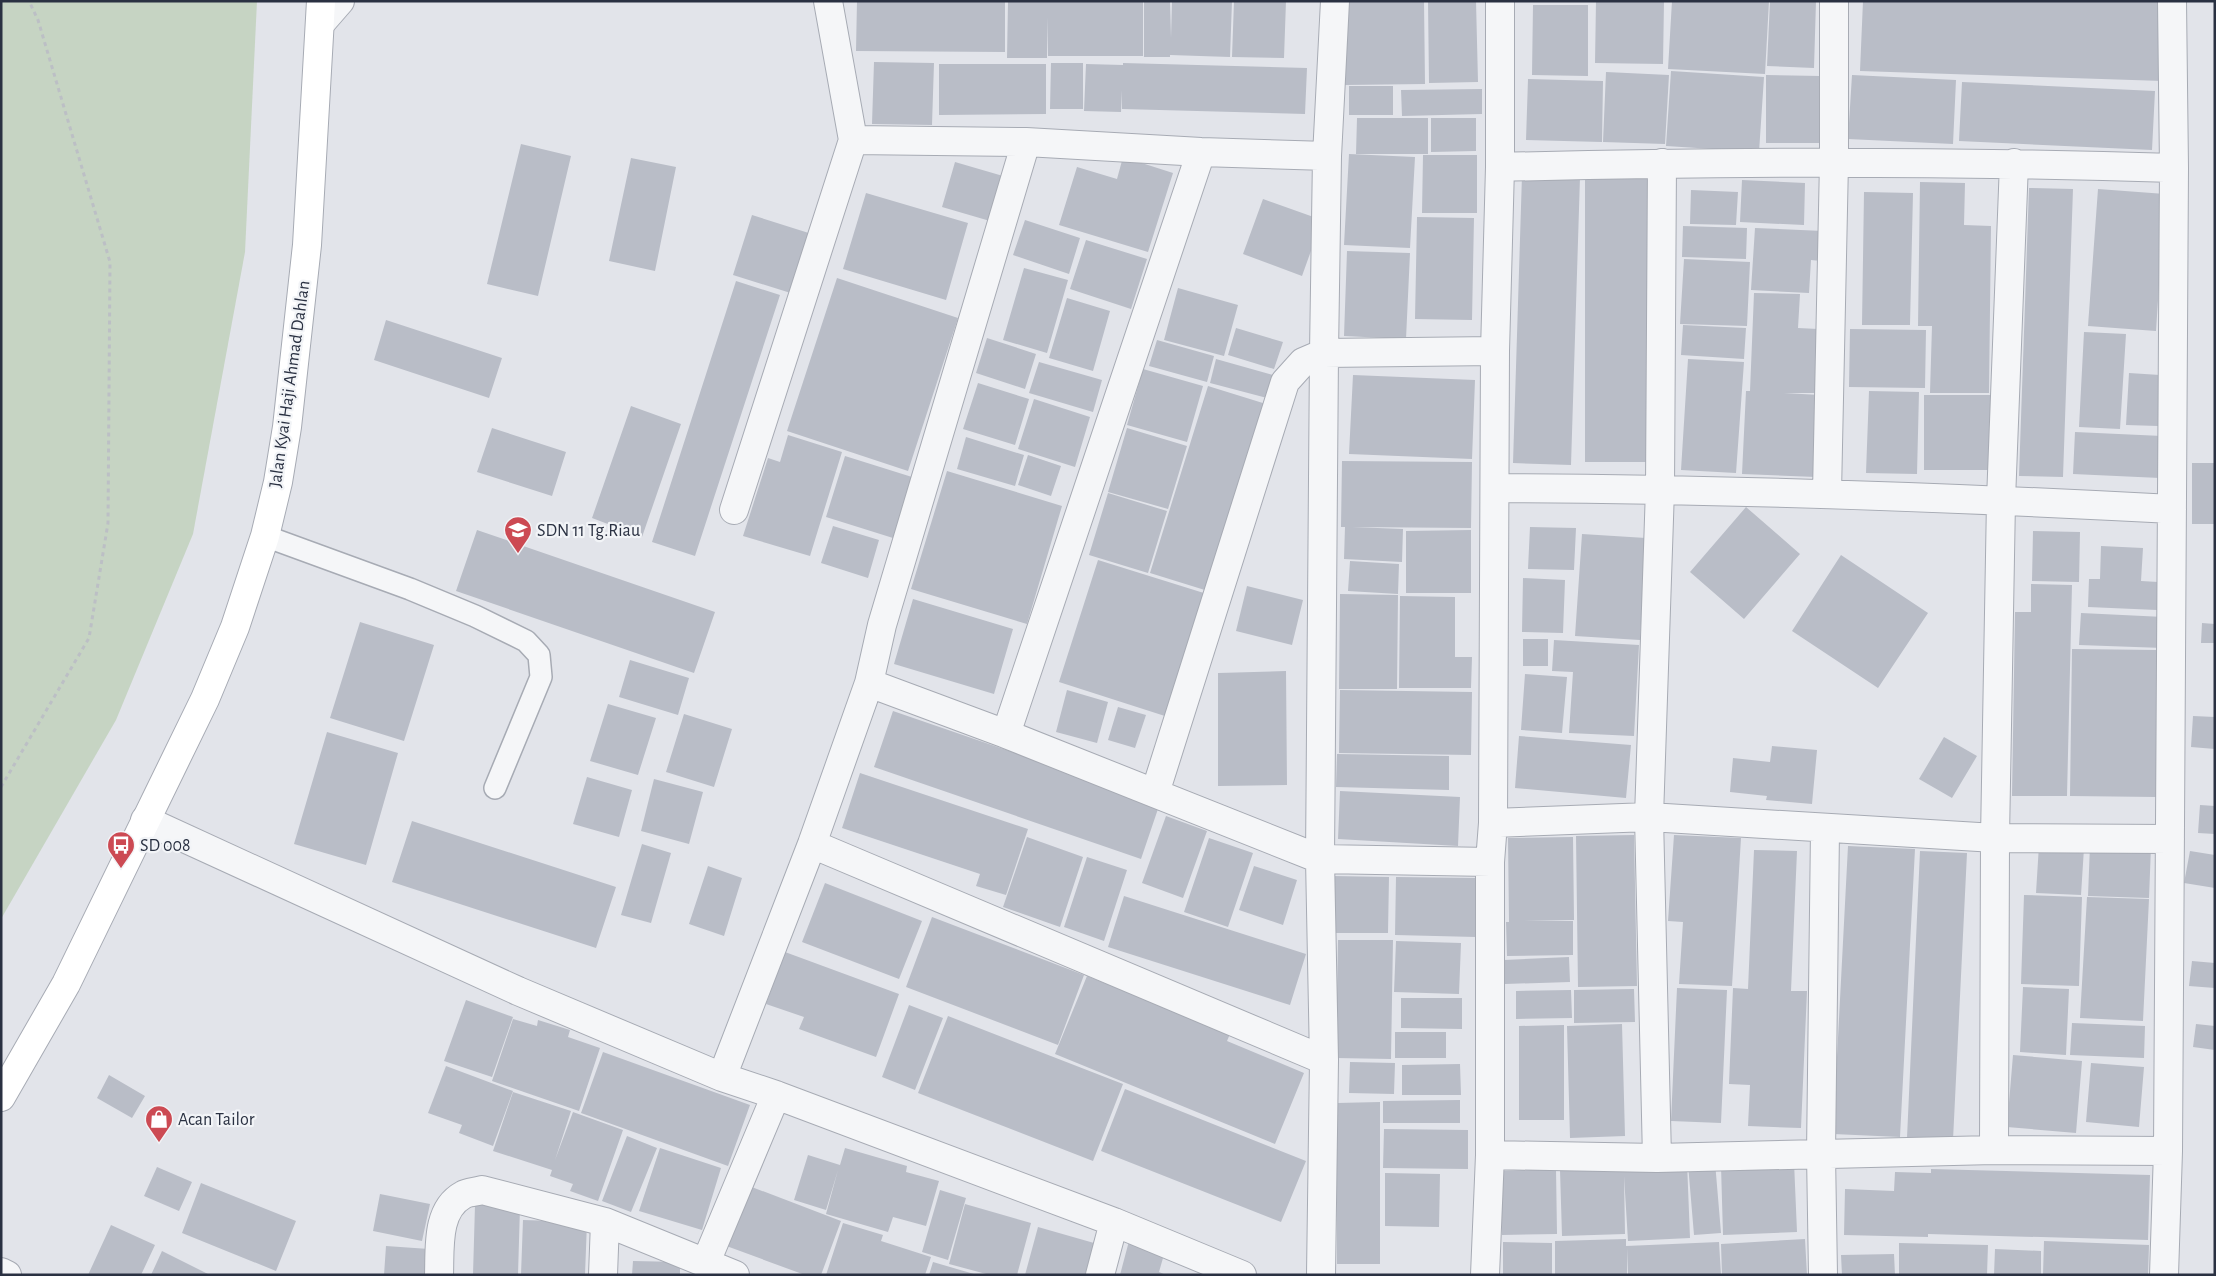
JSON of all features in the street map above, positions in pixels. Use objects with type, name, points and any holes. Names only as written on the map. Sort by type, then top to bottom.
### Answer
[{"type":"main road","name":"Jalan Kyai Haji Ahmad Dahlan","points":[[1,1097],[66,984],[205,699],[235,627],[264,536],[278,482],[287,427],[307,245],[321,13]]},
{"type":"street","points":[[321,13],[340,1]]},
{"type":"street","points":[[734,510],[853,140],[828,1]]},
{"type":"street","points":[[1321,1275],[1324,1060],[1320,859],[1324,353],[1327,156],[1335,1]]},
{"type":"street","points":[[1485,1275],[1490,1155],[1490,862],[1493,822],[1495,351],[1500,166],[1500,1]]},
{"type":"street","points":[[1827,493],[1834,162],[1834,1]]},
{"type":"street","points":[[2164,1275],[2168,1151],[2170,839],[2174,168],[2172,1]]},
{"type":"street","points":[[853,140],[1026,142],[1201,152],[1327,156]]},
{"type":"street","points":[[722,1077],[812,844],[869,683],[882,625],[1026,142]]},
{"type":"street","points":[[1006,734],[1201,152]]},
{"type":"street","points":[[1500,166],[1834,162],[2014,163],[2174,168]]},
{"type":"street","points":[[1657,1158],[1649,817],[1660,489],[1662,163]]},
{"type":"street","points":[[1994,1150],[1995,838],[2001,500],[2014,163]]},
{"type":"street","points":[[1155,793],[1285,382],[1303,362],[1324,353],[1495,351]]},
{"type":"street","points":[[1495,488],[1827,493],[2172,509]]},
{"type":"street","points":[[869,683],[1006,734],[1320,859],[1490,862]]},
{"type":"street","points":[[1493,822],[1649,817],[1824,830],[1995,838],[2170,839]]},
{"type":"street","points":[[145,820],[518,991],[722,1077],[776,1095],[1114,1222],[1242,1275]]},
{"type":"street","points":[[1822,1275],[1821,1154],[1824,830]]},
{"type":"street","points":[[812,844],[1324,1060]]},
{"type":"street","points":[[706,1262],[776,1095]]},
{"type":"street","points":[[1490,1155],[1657,1158],[1994,1150],[2168,1151]]},
{"type":"street","points":[[439,1275],[441,1229],[450,1207],[463,1194],[482,1190],[605,1222],[734,1275]]},
{"type":"street","points":[[603,1275],[605,1222]]},
{"type":"street","points":[[1100,1275],[1114,1222]]},
{"type":"street","points":[[1,1272],[7,1275]]},
{"type":"lane","points":[[264,536],[410,589],[526,640],[539,655],[541,677],[496,788]]},
{"type":"path","points":[[1,787],[89,638],[108,523],[110,262],[38,20],[29,1]]},
{"type":"green space","points":[[1,1],[257,1],[245,252],[193,534],[116,720],[1,919]]},
{"type":"building","points":[[857,1],[1005,1],[1005,52],[856,51]]},
{"type":"building","points":[[1008,1],[1143,1],[1143,56],[1048,56],[1047,17],[1047,58],[1007,58]]},
{"type":"building","points":[[1144,1],[1170,1],[1171,38],[1172,1],[1232,1],[1230,57],[1170,55],[1170,57],[1144,57]]},
{"type":"building","points":[[1234,1],[1286,1],[1284,58],[1232,57]]},
{"type":"building","points":[[1343,1],[1424,1],[1425,84],[1344,85]]},
{"type":"building","points":[[1428,1],[1476,1],[1478,82],[1429,83]]},
{"type":"building","points":[[1596,1],[1664,1],[1663,64],[1595,63]]},
{"type":"building","points":[[1672,1],[1769,1],[1765,74],[1668,69]]},
{"type":"building","points":[[1770,1],[1816,1],[1814,68],[1767,66]]},
{"type":"building","points":[[1863,1],[2166,1],[2163,81],[1860,71]]},
{"type":"building","points":[[1533,5],[1588,5],[1588,76],[1532,75]]},
{"type":"building","points":[[874,62],[934,63],[932,125],[872,124]]},
{"type":"building","points":[[1051,63],[1083,63],[1083,109],[1050,109]]},
{"type":"building","points":[[1123,63],[1307,68],[1305,114],[1122,109],[1122,90],[1121,112],[1084,111],[1086,64],[1123,65]]},
{"type":"building","points":[[939,64],[1046,64],[1046,114],[939,115]]},
{"type":"building","points":[[1671,71],[1764,77],[1759,152],[1666,146]]},
{"type":"building","points":[[1606,72],[1669,75],[1665,144],[1603,142]]},
{"type":"building","points":[[1766,75],[1820,76],[1819,143],[1766,143]]},
{"type":"building","points":[[1852,75],[1956,80],[1953,144],[1848,139]]},
{"type":"building","points":[[1528,79],[1603,81],[1602,142],[1526,140]]},
{"type":"building","points":[[1962,82],[2155,91],[2152,150],[1959,141]]},
{"type":"building","points":[[1349,86],[1393,86],[1393,115],[1349,115]]},
{"type":"building","points":[[1482,89],[1482,114],[1402,116],[1401,90]]},
{"type":"building","points":[[1357,118],[1428,118],[1428,154],[1356,154]]},
{"type":"building","points":[[1431,118],[1476,118],[1476,151],[1431,152]]},
{"type":"building","points":[[521,144],[571,156],[538,296],[487,284]]},
{"type":"building","points":[[1349,154],[1415,157],[1410,248],[1344,245]]},
{"type":"building","points":[[1423,155],[1477,155],[1477,213],[1422,213]]},
{"type":"building","points":[[1123,157],[1173,173],[1148,252],[1059,225],[1077,167],[1117,179]]},
{"type":"building","points":[[631,158],[676,167],[655,271],[609,261]]},
{"type":"building","points":[[955,162],[1003,176],[990,221],[942,207]]},
{"type":"building","points":[[1522,175],[1580,177],[1571,465],[1513,463]]},
{"type":"building","points":[[1585,178],[1649,178],[1649,462],[1585,462]]},
{"type":"building","points":[[1742,180],[1805,183],[1804,225],[1740,222]]},
{"type":"building","points":[[1920,182],[1965,183],[1964,225],[1991,226],[1989,393],[1930,393],[1932,326],[1918,326]]},
{"type":"building","points":[[2029,188],[2073,189],[2063,477],[2019,476]]},
{"type":"building","points":[[2098,189],[2165,194],[2156,331],[2088,326]]},
{"type":"building","points":[[1691,190],[1738,192],[1736,225],[1690,224]]},
{"type":"building","points":[[1864,192],[1913,193],[1910,325],[1862,325]]},
{"type":"building","points":[[866,193],[968,223],[946,300],[843,269]]},
{"type":"building","points":[[1263,199],[1322,220],[1302,276],[1243,254]]},
{"type":"building","points":[[752,215],[815,235],[797,295],[733,275]]},
{"type":"building","points":[[1417,217],[1474,218],[1472,320],[1415,319]]},
{"type":"building","points":[[1025,220],[1080,238],[1069,274],[1013,255]]},
{"type":"building","points":[[1683,226],[1747,228],[1746,259],[1682,257]]},
{"type":"building","points":[[1755,228],[1823,231],[1821,261],[1811,260],[1809,293],[1751,290]]},
{"type":"building","points":[[1086,240],[1147,259],[1131,309],[1070,289]]},
{"type":"building","points":[[1347,251],[1410,253],[1406,339],[1344,336]]},
{"type":"building","points":[[1684,259],[1750,262],[1747,326],[1680,324]]},
{"type":"building","points":[[1024,268],[1068,280],[1047,353],[1003,340]]},
{"type":"building","points":[[837,278],[958,318],[908,471],[787,431]]},
{"type":"building","points":[[736,281],[780,295],[695,556],[652,542]]},
{"type":"building","points":[[1178,288],[1238,305],[1224,356],[1164,340]]},
{"type":"building","points":[[1754,293],[1800,294],[1798,328],[1818,329],[1815,393],[1784,393],[1820,395],[1816,477],[1742,474],[1746,391],[1750,391]]},
{"type":"building","points":[[1067,298],[1110,311],[1093,371],[1049,358]]},
{"type":"building","points":[[386,320],[502,358],[489,398],[374,360]]},
{"type":"building","points":[[1683,325],[1746,328],[1744,359],[1681,355]]},
{"type":"building","points":[[1236,328],[1283,342],[1274,369],[1228,355]]},
{"type":"building","points":[[1850,329],[1926,330],[1925,388],[1849,387]]},
{"type":"building","points":[[2084,332],[2126,334],[2120,429],[2079,427]]},
{"type":"building","points":[[987,338],[1036,354],[1025,389],[976,373]]},
{"type":"building","points":[[1157,340],[1214,356],[1207,382],[1149,366]]},
{"type":"building","points":[[1216,359],[1273,375],[1267,398],[1210,383]]},
{"type":"building","points":[[1688,359],[1744,362],[1736,473],[1681,470]]},
{"type":"building","points":[[1039,362],[1102,380],[1093,412],[1029,393]]},
{"type":"building","points":[[1143,369],[1203,386],[1187,442],[1127,425]]},
{"type":"building","points":[[2129,373],[2160,375],[2158,426],[2126,425]]},
{"type":"building","points":[[1353,375],[1475,380],[1472,459],[1349,454]]},
{"type":"building","points":[[978,383],[1029,399],[1015,445],[963,429]]},
{"type":"building","points":[[1208,386],[1266,404],[1208,591],[1150,573]]},
{"type":"building","points":[[1869,391],[1919,392],[1917,474],[1866,473]]},
{"type":"building","points":[[1924,395],[1991,395],[1990,470],[1924,470]]},
{"type":"building","points":[[1034,399],[1090,417],[1075,467],[1018,449]]},
{"type":"building","points":[[631,406],[681,424],[642,537],[592,518]]},
{"type":"building","points":[[492,428],[566,452],[552,496],[477,472]]},
{"type":"building","points":[[1127,428],[1187,446],[1168,509],[1108,492]]},
{"type":"building","points":[[2075,432],[2162,436],[2160,478],[2073,474]]},
{"type":"building","points":[[788,435],[842,452],[810,556],[743,536],[768,458],[780,462]]},
{"type":"building","points":[[966,437],[1024,455],[1015,486],[957,469]]},
{"type":"building","points":[[1028,455],[1061,466],[1051,496],[1018,485]]},
{"type":"building","points":[[845,456],[912,477],[893,538],[826,517]]},
{"type":"building","points":[[1342,461],[1472,462],[1471,528],[1352,527],[1403,529],[1402,562],[1344,559],[1345,527],[1341,527]]},
{"type":"building","points":[[2192,463],[2215,463],[2215,524],[2192,524]]},
{"type":"building","points":[[947,471],[1062,506],[1027,624],[911,589]]},
{"type":"building","points":[[1108,493],[1167,511],[1148,573],[1089,555]]},
{"type":"building","points":[[1746,507],[1800,554],[1744,619],[1690,572]]},
{"type":"building","points":[[833,526],[879,540],[868,578],[821,563]]},
{"type":"building","points":[[1530,527],[1576,528],[1574,570],[1528,569]]},
{"type":"building","points":[[477,530],[715,612],[694,673],[456,591]]},
{"type":"building","points":[[1471,530],[1471,593],[1406,593],[1406,531]]},
{"type":"building","points":[[2033,531],[2080,532],[2079,582],[2032,581]]},
{"type":"building","points":[[1582,534],[1646,538],[1640,640],[1575,636]]},
{"type":"building","points":[[2101,546],[2143,548],[2141,581],[2158,582],[2157,610],[2088,607],[2089,579],[2100,579]]},
{"type":"building","points":[[1841,555],[1928,613],[1878,688],[1792,631]]},
{"type":"building","points":[[1098,560],[1207,594],[1168,717],[1059,682]]},
{"type":"building","points":[[1350,561],[1399,564],[1398,594],[1348,591]]},
{"type":"building","points":[[1523,578],[1565,580],[1563,633],[1522,632]]},
{"type":"building","points":[[2031,584],[2072,585],[2067,796],[2012,796],[2015,612],[2031,612]]},
{"type":"building","points":[[1247,586],[1303,600],[1292,645],[1236,631]]},
{"type":"building","points":[[1340,594],[1398,595],[1397,689],[1339,689]]},
{"type":"building","points":[[1400,596],[1455,597],[1455,657],[1472,657],[1471,688],[1399,688]]},
{"type":"building","points":[[913,599],[1013,629],[994,694],[894,664]]},
{"type":"building","points":[[2081,613],[2164,617],[2163,648],[2079,645]]},
{"type":"building","points":[[360,622],[434,645],[404,741],[330,718]]},
{"type":"building","points":[[2202,623],[2215,624],[2215,643],[2201,643]]},
{"type":"building","points":[[1523,639],[1548,639],[1548,666],[1523,666]]},
{"type":"building","points":[[1554,640],[1639,645],[1634,736],[1569,733],[1573,672],[1552,671]]},
{"type":"building","points":[[2072,649],[2157,650],[2156,797],[2070,796]]},
{"type":"building","points":[[630,660],[689,678],[678,715],[619,697]]},
{"type":"building","points":[[1286,671],[1287,785],[1218,786],[1218,673]]},
{"type":"building","points":[[1525,674],[1567,677],[1562,733],[1521,730]]},
{"type":"building","points":[[1067,690],[1108,702],[1097,743],[1056,732]]},
{"type":"building","points":[[1340,690],[1472,692],[1471,755],[1339,753]]},
{"type":"building","points":[[608,704],[656,718],[638,775],[590,761]]},
{"type":"building","points":[[1118,707],[1146,715],[1135,748],[1108,740]]},
{"type":"building","points":[[893,711],[1160,803],[1141,859],[874,767]]},
{"type":"building","points":[[684,714],[732,729],[714,787],[666,772]]},
{"type":"building","points":[[2193,716],[2215,717],[2215,749],[2191,747]]},
{"type":"building","points":[[327,732],[398,753],[366,865],[294,844]]},
{"type":"building","points":[[1519,736],[1631,745],[1626,798],[1515,788]]},
{"type":"building","points":[[1944,737],[1977,756],[1952,798],[1919,779]]},
{"type":"building","points":[[1772,746],[1817,750],[1812,804],[1766,800],[1767,796],[1730,792],[1733,758],[1770,762]]},
{"type":"building","points":[[1337,754],[1449,756],[1449,790],[1336,787]]},
{"type":"building","points":[[860,773],[1028,829],[1006,895],[976,886],[980,874],[842,828]]},
{"type":"building","points":[[587,777],[632,790],[619,837],[573,824]]},
{"type":"building","points":[[654,779],[703,792],[689,844],[641,831]]},
{"type":"building","points":[[1340,791],[1460,797],[1458,846],[1338,839]]},
{"type":"building","points":[[2200,805],[2215,806],[2215,834],[2198,833]]},
{"type":"building","points":[[1166,816],[1207,831],[1183,898],[1142,883]]},
{"type":"building","points":[[412,821],[616,887],[596,948],[392,882]]},
{"type":"building","points":[[1634,835],[1637,986],[1578,987],[1576,836]]},
{"type":"building","points":[[1674,835],[1741,838],[1732,986],[1679,984],[1683,922],[1668,921]]},
{"type":"building","points":[[1027,837],[1083,857],[1060,927],[1003,907]]},
{"type":"building","points":[[1573,837],[1574,920],[1523,921],[1573,921],[1573,955],[1507,956],[1506,922],[1509,922],[1508,838]]},
{"type":"building","points":[[1209,838],[1253,853],[1228,927],[1184,912]]},
{"type":"building","points":[[642,844],[671,853],[651,923],[621,915]]},
{"type":"building","points":[[2039,845],[2084,848],[2081,895],[2036,893]]},
{"type":"building","points":[[2090,845],[2151,847],[2149,898],[2088,896]]},
{"type":"building","points":[[1848,846],[1915,849],[1900,1137],[1833,1134]]},
{"type":"building","points":[[1754,850],[1797,851],[1791,991],[1807,991],[1801,1128],[1748,1126],[1750,1085],[1729,1084],[1733,988],[1748,989]]},
{"type":"building","points":[[1920,851],[1967,853],[1953,1140],[1907,1138]]},
{"type":"building","points":[[2190,851],[2215,855],[2215,888],[2184,883]]},
{"type":"building","points":[[1087,857],[1127,870],[1104,941],[1064,927]]},
{"type":"building","points":[[708,866],[742,878],[724,936],[689,924]]},
{"type":"building","points":[[1254,866],[1297,880],[1283,925],[1239,910]]},
{"type":"building","points":[[1333,876],[1389,877],[1388,933],[1333,933]]},
{"type":"building","points":[[1396,877],[1477,878],[1476,937],[1395,935]]},
{"type":"building","points":[[825,883],[922,921],[899,979],[802,942]]},
{"type":"building","points":[[2024,895],[2082,897],[2079,986],[2021,984]]},
{"type":"building","points":[[1124,896],[1306,954],[1290,1005],[1108,947]]},
{"type":"building","points":[[2087,897],[2149,899],[2143,1021],[2080,1018]]},
{"type":"building","points":[[932,917],[1084,975],[1058,1045],[906,987]]},
{"type":"building","points":[[1338,940],[1393,940],[1391,1059],[1336,1058]]},
{"type":"building","points":[[1396,941],[1461,943],[1459,994],[1394,992]]},
{"type":"building","points":[[785,952],[899,994],[876,1057],[799,1029],[804,1017],[766,1004]]},
{"type":"building","points":[[1569,957],[1570,982],[1505,984],[1504,960]]},
{"type":"building","points":[[2192,961],[2215,963],[2215,988],[2189,986]]},
{"type":"building","points":[[1087,976],[1230,1034],[1227,1041],[1304,1073],[1275,1144],[1055,1054]]},
{"type":"building","points":[[2023,987],[2069,989],[2066,1055],[2020,1052]]},
{"type":"building","points":[[1677,988],[1727,990],[1721,1123],[1671,1121]]},
{"type":"building","points":[[1634,989],[1635,1022],[1574,1023],[1574,990]]},
{"type":"building","points":[[1571,990],[1572,1018],[1516,1019],[1516,991]]},
{"type":"building","points":[[1401,998],[1462,998],[1462,1029],[1401,1028]]},
{"type":"building","points":[[466,1000],[513,1017],[492,1077],[444,1061]]},
{"type":"building","points":[[909,1005],[943,1018],[915,1090],[882,1077]]},
{"type":"building","points":[[948,1016],[1123,1084],[1093,1161],[918,1093]]},
{"type":"building","points":[[513,1019],[537,1026],[538,1020],[570,1030],[568,1037],[600,1048],[579,1111],[492,1081]]},
{"type":"building","points":[[2072,1023],[2145,1026],[2144,1058],[2070,1055]]},
{"type":"building","points":[[1622,1024],[1625,1136],[1570,1138],[1567,1026]]},
{"type":"building","points":[[2196,1024],[2215,1026],[2215,1050],[2193,1047]]},
{"type":"building","points":[[1564,1025],[1564,1120],[1519,1120],[1519,1026]]},
{"type":"building","points":[[1395,1032],[1446,1032],[1446,1058],[1395,1058]]},
{"type":"building","points":[[603,1052],[750,1105],[728,1166],[581,1113]]},
{"type":"building","points":[[2013,1055],[2082,1061],[2076,1133],[2007,1127]]},
{"type":"building","points":[[1350,1062],[1395,1063],[1394,1094],[1349,1093]]},
{"type":"building","points":[[2091,1063],[2144,1067],[2139,1127],[2086,1122]]},
{"type":"building","points":[[1460,1064],[1461,1095],[1402,1095],[1402,1065]]},
{"type":"building","points":[[446,1066],[513,1091],[493,1146],[459,1133],[462,1125],[428,1113]]},
{"type":"building","points":[[109,1075],[145,1096],[132,1118],[97,1098]]},
{"type":"building","points":[[1125,1089],[1306,1161],[1281,1222],[1101,1151]]},
{"type":"building","points":[[513,1092],[571,1111],[555,1160],[573,1112],[623,1130],[598,1201],[570,1191],[573,1184],[550,1176],[552,1170],[493,1151]]},
{"type":"building","points":[[1460,1100],[1460,1123],[1383,1123],[1383,1101]]},
{"type":"building","points":[[1380,1102],[1380,1264],[1337,1264],[1337,1103]]},
{"type":"building","points":[[1384,1129],[1468,1130],[1468,1169],[1383,1168]]},
{"type":"building","points":[[627,1136],[657,1148],[631,1212],[602,1201]]},
{"type":"building","points":[[660,1148],[721,1168],[702,1230],[639,1211]]},
{"type":"building","points":[[845,1148],[907,1166],[906,1172],[939,1181],[926,1226],[893,1217],[888,1232],[826,1214],[838,1170],[826,1210],[794,1200],[808,1155],[840,1165]]},
{"type":"building","points":[[1687,1162],[1690,1238],[1628,1241],[1624,1176],[1625,1234],[1562,1236],[1560,1170]]},
{"type":"building","points":[[1715,1162],[1721,1233],[1694,1235],[1688,1164]]},
{"type":"building","points":[[1794,1162],[1797,1232],[1723,1235],[1721,1166]]},
{"type":"building","points":[[157,1167],[192,1182],[179,1211],[144,1196]]},
{"type":"building","points":[[1556,1169],[1557,1234],[1502,1235],[1501,1171]]},
{"type":"building","points":[[1931,1169],[2150,1175],[2148,1240],[1928,1234],[1928,1237],[1844,1235],[1845,1189],[1894,1191],[1895,1172],[1931,1173]]},
{"type":"building","points":[[1385,1173],[1440,1174],[1439,1227],[1385,1226]]},
{"type":"building","points":[[201,1183],[296,1221],[276,1271],[182,1233]]},
{"type":"building","points":[[744,1184],[841,1221],[821,1275],[805,1275],[721,1244]]},
{"type":"building","points":[[940,1190],[966,1198],[948,1260],[922,1252]]},
{"type":"building","points":[[380,1194],[430,1204],[422,1241],[373,1231]]},
{"type":"building","points":[[965,1204],[1031,1223],[1017,1275],[990,1275],[949,1264]]},
{"type":"building","points":[[475,1205],[520,1207],[518,1275],[473,1275]]},
{"type":"building","points":[[523,1220],[587,1222],[585,1275],[521,1275]]},
{"type":"building","points":[[843,1223],[883,1235],[881,1241],[931,1257],[925,1275],[826,1275]]},
{"type":"building","points":[[111,1225],[155,1245],[141,1275],[88,1275]]},
{"type":"building","points":[[1038,1227],[1094,1243],[1085,1275],[1025,1275]]},
{"type":"building","points":[[1626,1239],[1626,1246],[1719,1242],[1721,1275],[1628,1275],[1627,1248],[1627,1275],[1555,1275],[1555,1241]]},
{"type":"building","points":[[1805,1239],[1807,1275],[1722,1275],[1721,1244]]},
{"type":"building","points":[[1129,1241],[1165,1251],[1159,1272],[1166,1275],[1120,1275]]},
{"type":"building","points":[[2044,1241],[2149,1245],[2148,1275],[2043,1275]]},
{"type":"building","points":[[1503,1242],[1552,1243],[1552,1275],[1503,1275]]},
{"type":"building","points":[[1899,1243],[1988,1245],[1987,1275],[1899,1275]]},
{"type":"building","points":[[386,1246],[429,1249],[427,1275],[384,1275]]},
{"type":"building","points":[[1995,1249],[2041,1251],[2041,1275],[1994,1275]]},
{"type":"building","points":[[162,1251],[210,1275],[151,1275]]},
{"type":"building","points":[[1894,1254],[1895,1275],[1842,1275],[1841,1255]]},
{"type":"building","points":[[633,1261],[680,1262],[680,1275],[632,1275]]},
{"type":"building","points":[[933,1262],[974,1274],[974,1275],[929,1275]]},
{"type":"place","name":"SDN 11 Tg.Riau","points":[[518,554]]},
{"type":"place","name":"SD 008","points":[[121,869]]},
{"type":"place","name":"Acan Tailor","points":[[159,1143]]}]
